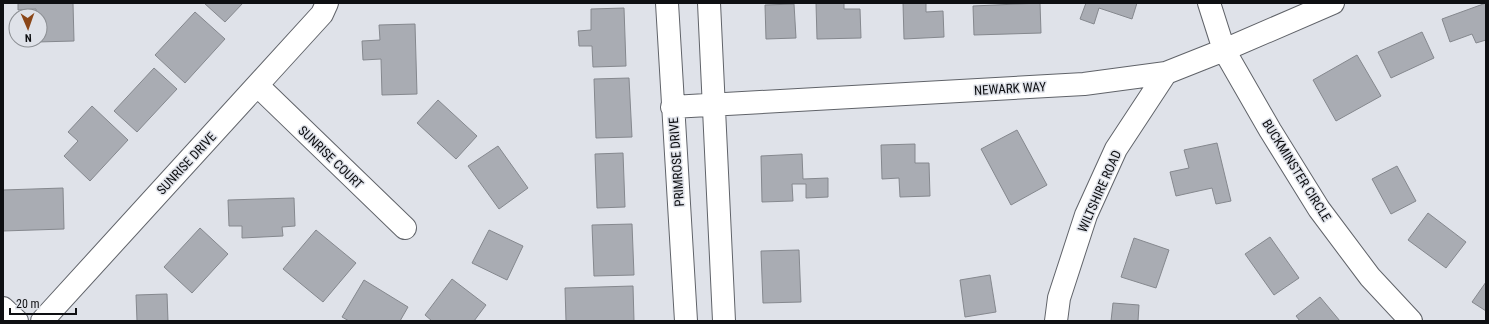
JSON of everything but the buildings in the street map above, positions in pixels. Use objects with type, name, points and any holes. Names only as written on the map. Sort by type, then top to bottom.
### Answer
[{"type":"street","name":"SUNRISE DRIVE","points":[[42,321],[258,86],[322,14],[327,3]]},
{"type":"street","name":"PRIMROSE DRIVE","points":[[667,3],[672,107],[686,321]]},
{"type":"street","points":[[709,3],[724,321]]},
{"type":"street","name":"BUCKMINSTER CIRCLE","points":[[1209,3],[1224,50],[1270,130],[1319,209],[1370,277],[1411,321]]},
{"type":"street","name":"NEWARK WAY","points":[[672,107],[713,106],[1084,84],[1166,73],[1224,50],[1333,3]]},
{"type":"street","name":"WILTSHIRE ROAD","points":[[1056,321],[1059,298],[1086,215],[1116,150],[1166,73]]},
{"type":"street","name":"SUNRISE COURT","points":[[258,86],[405,228]]},
{"type":"street","points":[[3,308],[17,321]]}]
